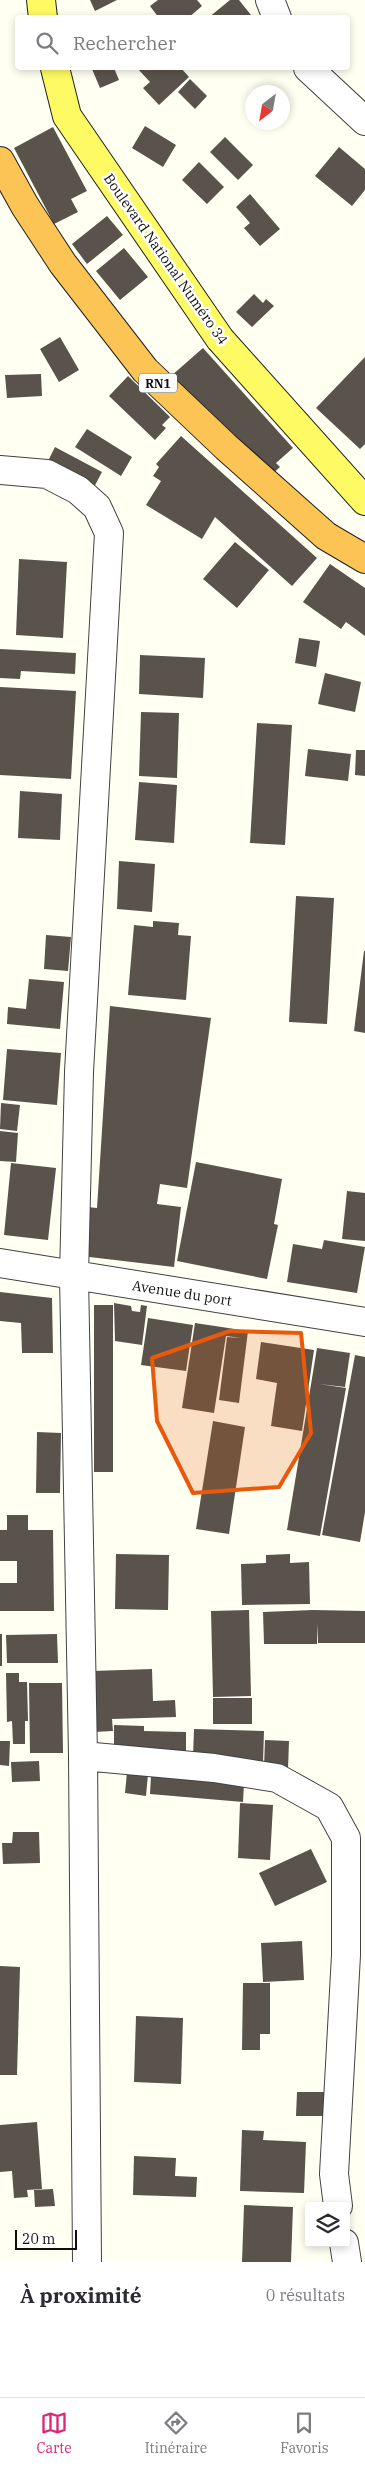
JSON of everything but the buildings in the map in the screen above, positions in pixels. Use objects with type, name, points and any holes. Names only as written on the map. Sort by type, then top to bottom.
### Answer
[{"type":"highway","name":"RN1","points":[[0,161],[25,206],[63,264],[145,370],[226,447],[326,536],[365,559]]},
{"type":"main road","points":[[41,0],[43,15]]},
{"type":"main road","name":"Boulevard National Numéro 34","points":[[56,70],[67,116],[220,339],[365,501]]},
{"type":"street","points":[[270,0],[275,15]]},
{"type":"street","points":[[310,70],[365,121]]},
{"type":"street","points":[[0,470],[47,474],[78,490],[97,507],[109,533],[79,1072],[74,1276],[83,1756],[87,2262]]},
{"type":"street","name":"Avenue du port","points":[[0,1263],[365,1322]]},
{"type":"street","points":[[83,1756],[214,1768],[276,1778],[329,1807],[346,1838],[346,1955],[334,2174],[338,2202]]},
{"type":"street","points":[[344,2247],[346,2262]]},
{"type":"highlighted area","points":[[230,1331],[301,1333],[311,1433],[279,1487],[193,1493],[157,1421],[152,1358]]}]
